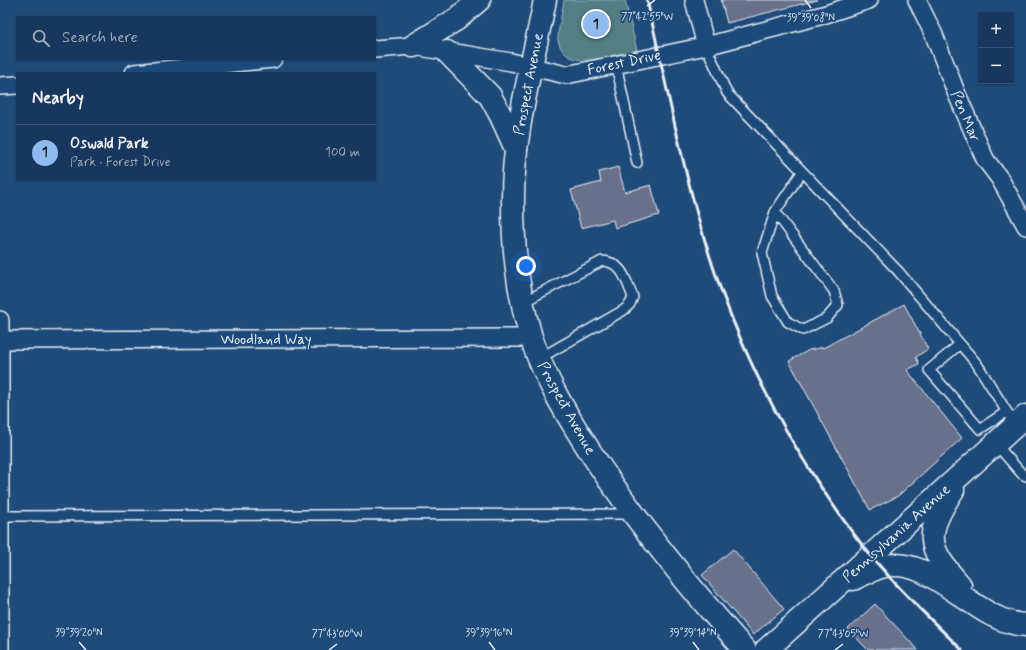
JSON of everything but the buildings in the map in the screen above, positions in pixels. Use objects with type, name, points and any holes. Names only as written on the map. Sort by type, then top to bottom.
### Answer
[{"type":"street","points":[[413,46],[457,19],[479,0]]},
{"type":"street","name":"Prospect Avenue","points":[[545,0],[532,67],[522,105],[516,150],[513,203],[514,245],[522,302],[532,338],[554,390],[572,424],[633,514],[692,591],[745,650]]},
{"type":"street","points":[[694,0],[706,46]]},
{"type":"street","name":"Forest Drive","points":[[376,49],[413,46],[566,74],[706,46],[822,15],[869,0]]},
{"type":"street","name":"Pen Mar","points":[[916,0],[934,35],[956,92],[985,159],[1000,179],[1026,226]]},
{"type":"street","points":[[447,52],[490,96],[501,116],[516,150]]},
{"type":"street","points":[[144,72],[263,60]]},
{"type":"street","points":[[0,86],[16,85]]},
{"type":"street","points":[[0,320],[0,650]]},
{"type":"street","name":"Woodland Way","points":[[1,340],[532,338]]},
{"type":"street","name":"Pennsylvania Avenue","points":[[766,650],[839,586],[995,443],[1016,418]]},
{"type":"street","points":[[967,468],[938,514],[933,526],[934,549],[941,564],[986,613]]},
{"type":"street","points":[[839,586],[881,567],[896,565],[913,568],[931,575],[986,613],[1001,621],[1026,625]]},
{"type":"lane","points":[[706,46],[727,93],[898,271],[977,364],[1016,418],[980,429],[929,370],[960,344]]},
{"type":"lane","points":[[616,64],[637,163]]},
{"type":"lane","points":[[775,212],[834,291],[838,304],[827,318],[803,330],[788,322],[772,296],[762,254],[775,212],[802,172]]},
{"type":"lane","points":[[522,302],[602,261],[610,261],[618,266],[633,297],[630,304],[624,310],[540,358]]},
{"type":"lane","points":[[995,443],[1022,474],[1026,476]]},
{"type":"lane","points":[[0,516],[633,514]]},
{"type":"green space","points":[[564,0],[625,0],[637,50],[592,60],[581,60],[570,57],[563,51],[558,40]]},
{"type":"railway","points":[[647,0],[679,145],[708,252],[733,320],[762,385],[796,448],[835,508],[856,537],[893,581],[962,650]]},
{"type":"place","name":"Oswald Park","points":[[596,24]]}]
